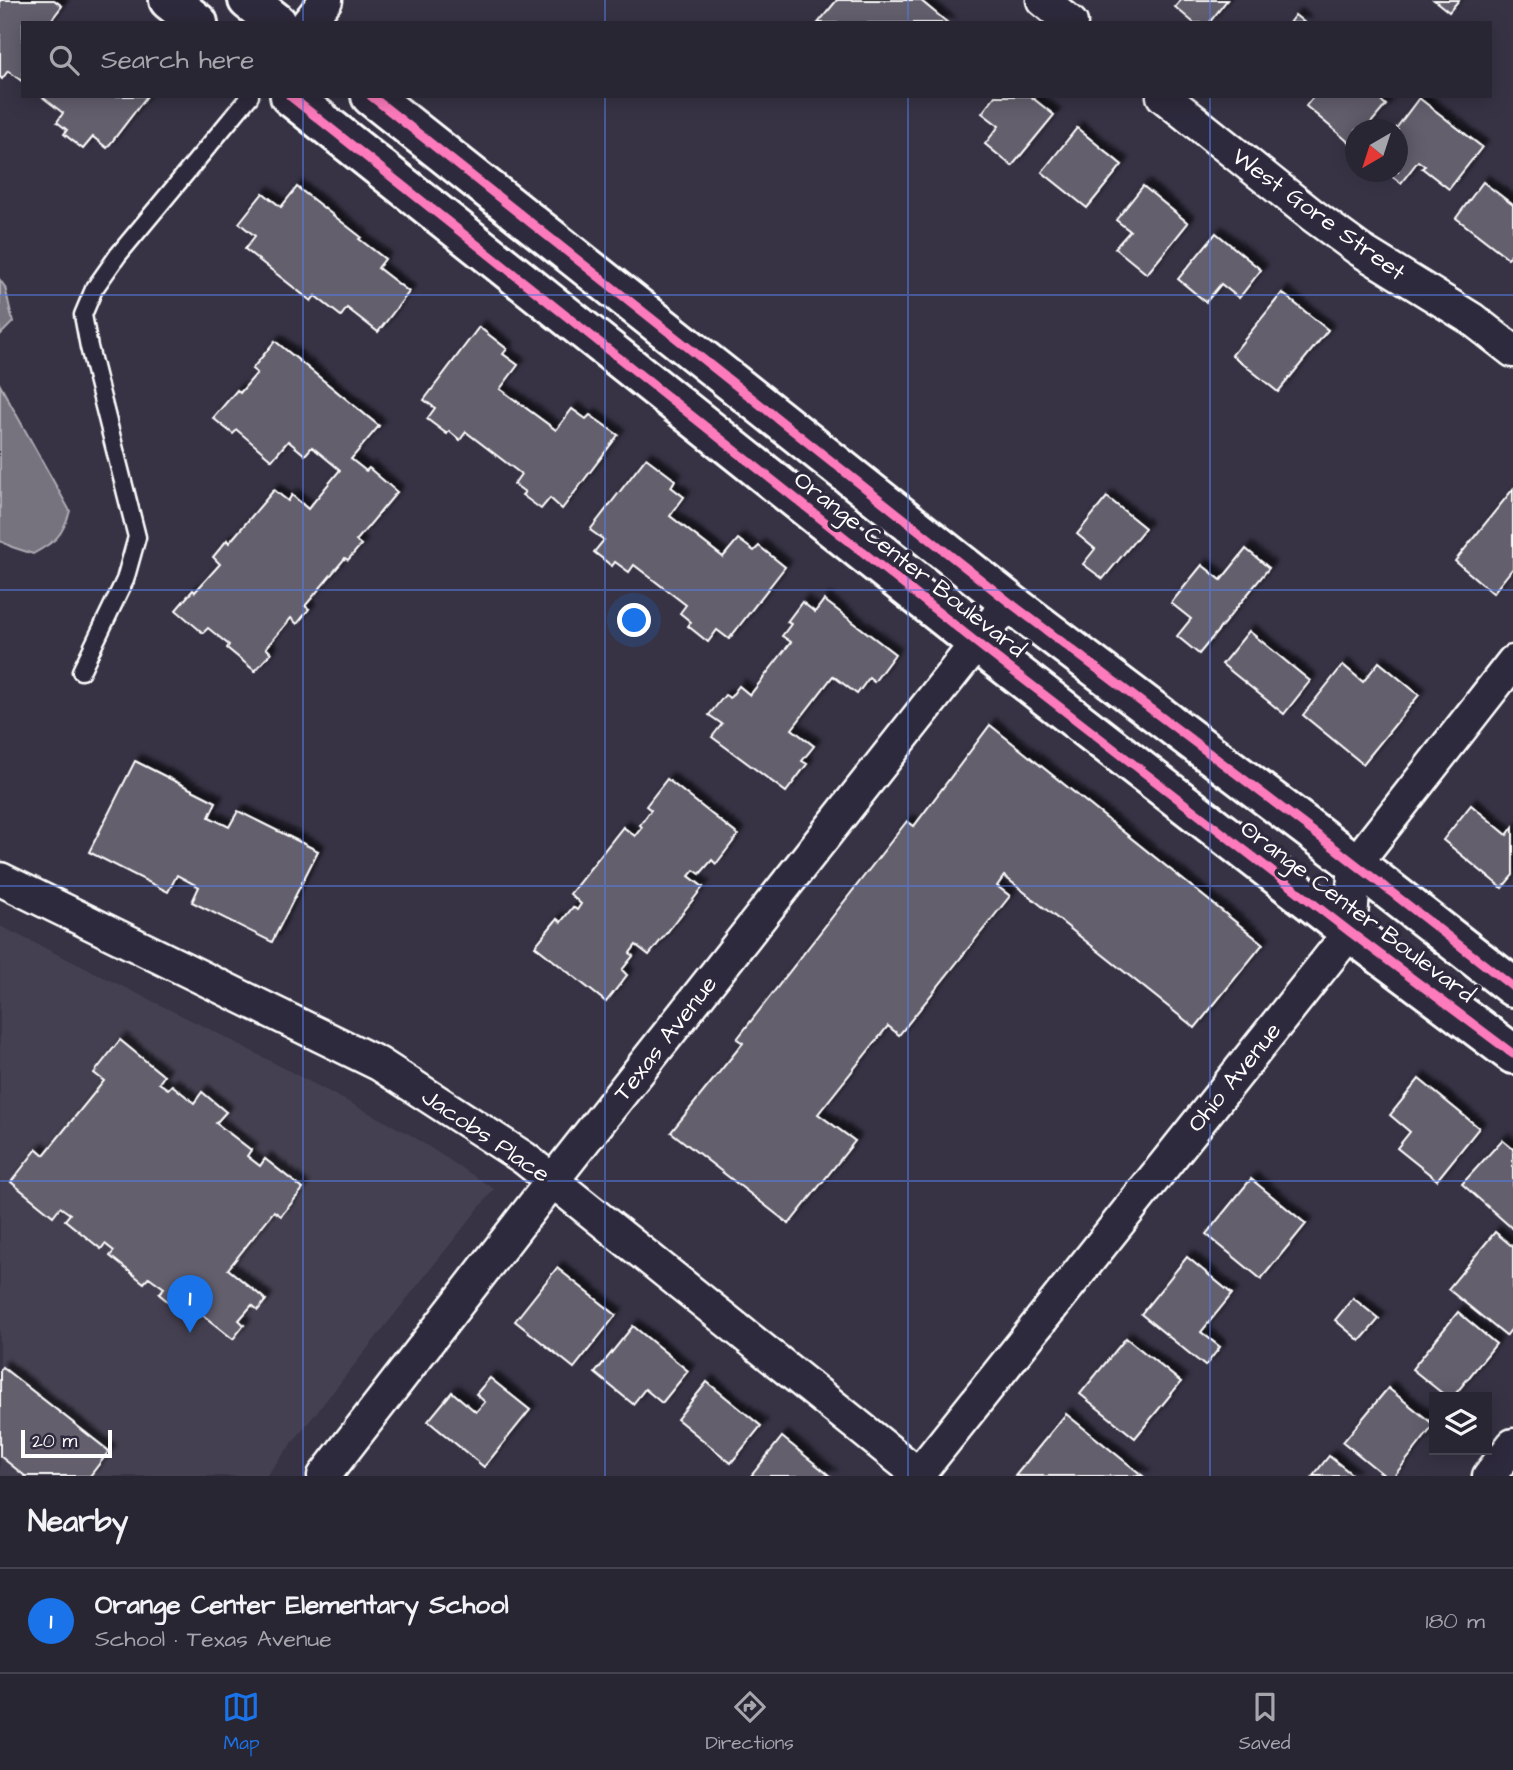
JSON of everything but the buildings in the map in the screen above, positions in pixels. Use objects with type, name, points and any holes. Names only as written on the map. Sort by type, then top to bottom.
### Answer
[{"type":"street","points":[[169,0],[195,21]]},
{"type":"street","points":[[248,0],[275,21]]},
{"type":"street","points":[[310,21],[326,0]]},
{"type":"street","points":[[1043,0],[1069,21]]},
{"type":"street","name":"Orange Center Boulevard","points":[[293,98],[977,643],[1350,932],[1513,1054]]},
{"type":"street","name":"Orange Center Boulevard","points":[[374,98],[1009,602],[1513,987]]},
{"type":"street","name":"West Gore Street","points":[[1166,98],[1360,250],[1472,319],[1513,351]]},
{"type":"street","name":"Texas Avenue","points":[[324,1476],[553,1180],[1009,602]]},
{"type":"street","points":[[1350,932],[1355,864],[1513,662]]},
{"type":"street","name":"Jacobs Place","points":[[0,879],[379,1064],[524,1158],[917,1475]]},
{"type":"street","name":"Ohio Avenue","points":[[917,1475],[1350,932]]},
{"type":"street","points":[[1489,1476],[1513,1445]]},
{"type":"lane","points":[[81,671],[125,580],[137,537],[83,315],[94,289],[118,255],[248,98]]},
{"type":"shaded area","points":[[0,280],[5,287],[13,322],[0,335]]},
{"type":"shaded area","points":[[0,385],[70,511],[57,537],[33,554],[0,541]]},
{"type":"shaded area","points":[[0,926],[221,1035],[409,1134],[494,1189],[266,1476],[0,1476]]},
{"type":"cycle path","points":[[293,98],[977,643],[1350,932],[1513,1054]]},
{"type":"cycle path","points":[[374,98],[1009,602],[1336,849],[1513,987]]},
{"type":"place","name":"Orange Center Elementary School","points":[[190,1333]]}]
